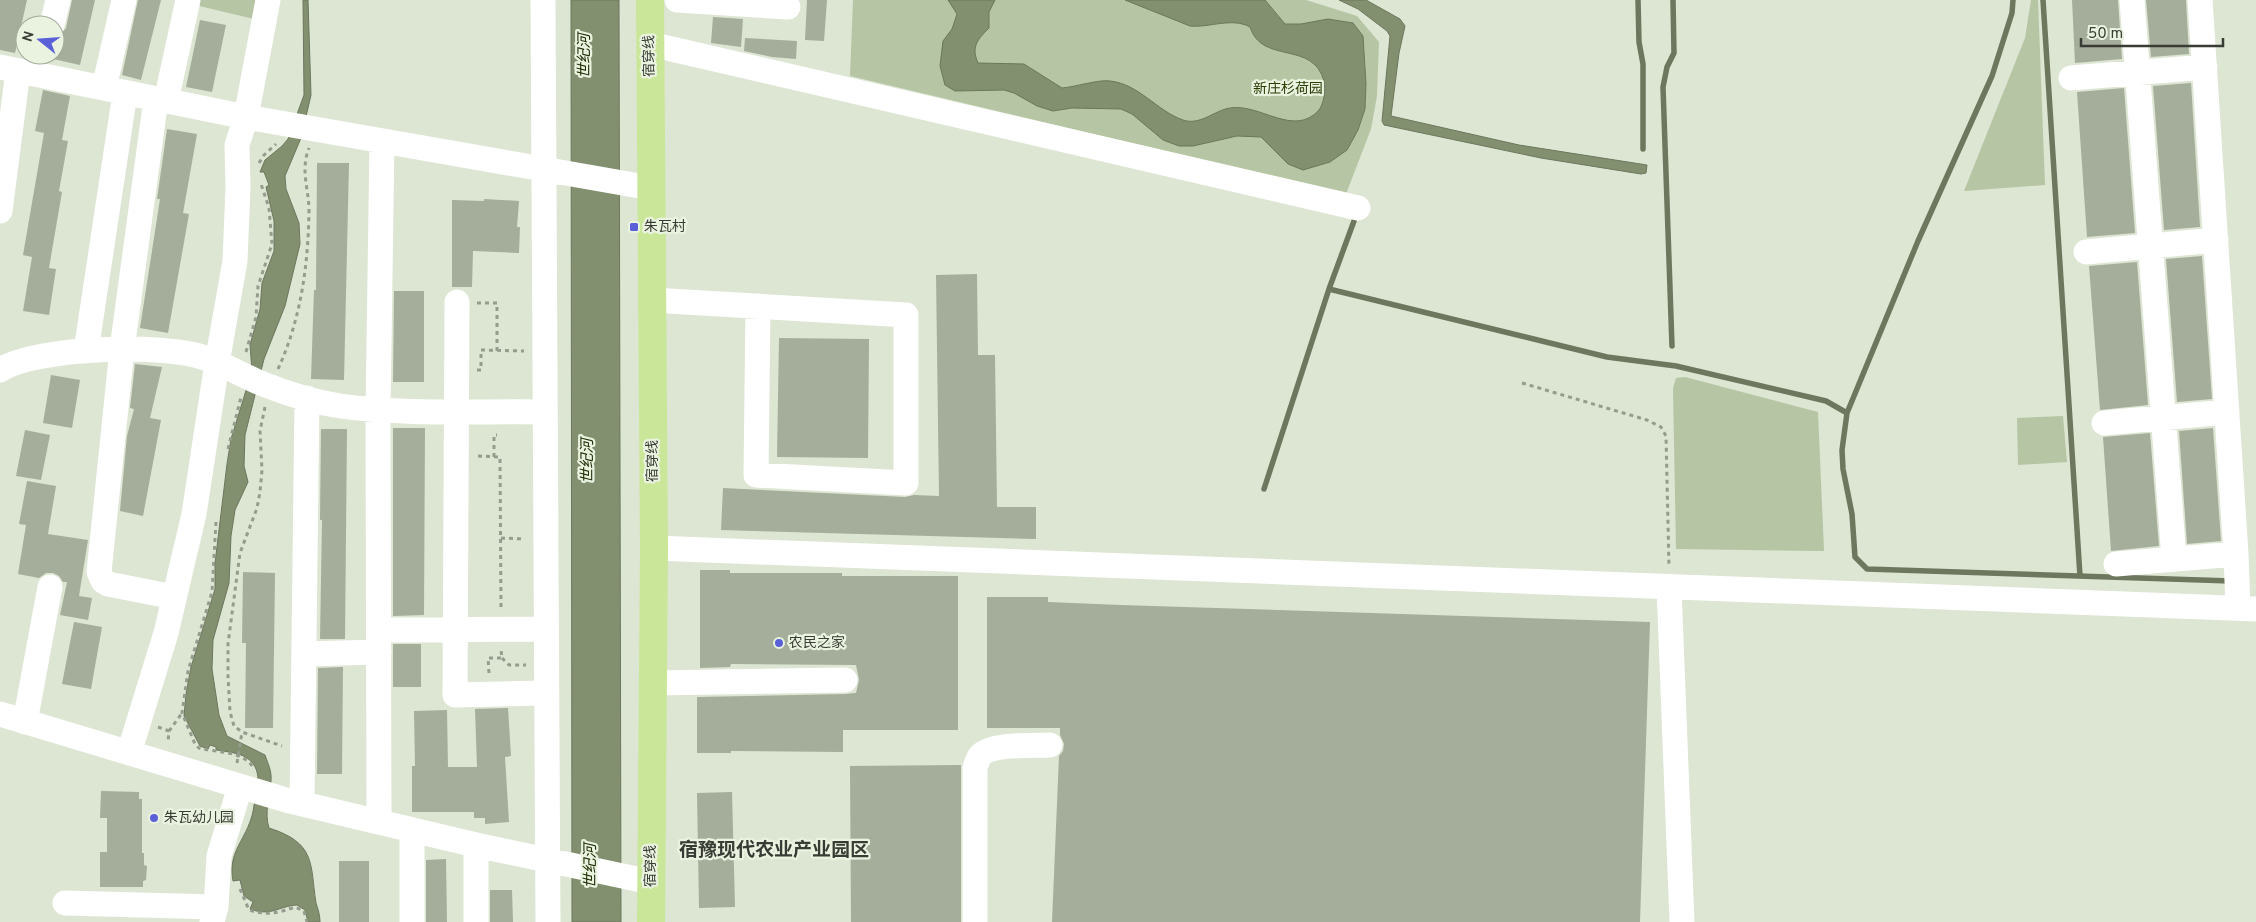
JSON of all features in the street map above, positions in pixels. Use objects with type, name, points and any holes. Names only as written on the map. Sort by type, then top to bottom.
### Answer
[{"type":"main road","name":"宿穿线","points":[[650,0],[650,44],[641,187],[652,300],[653,683],[640,880],[651,922]]},
{"type":"street","points":[[54,15],[58,0]]},
{"type":"street","points":[[86,351],[124,0]]},
{"type":"street","points":[[174,597],[108,584],[103,581],[99,572],[122,349],[161,100],[188,0]]},
{"type":"street","points":[[129,754],[166,633],[194,514],[217,363],[235,262],[238,188],[237,146],[246,117],[268,0]]},
{"type":"street","points":[[543,0],[547,170],[544,352],[546,694],[552,861],[548,922]]},
{"type":"street","points":[[677,0],[788,7]]},
{"type":"street","points":[[2132,0],[2174,559]]},
{"type":"street","points":[[654,548],[2247,609],[2236,554],[2200,0]]},
{"type":"street","points":[[650,44],[1358,208]]},
{"type":"street","points":[[0,210],[26,67],[114,91],[246,117],[641,187]]},
{"type":"street","points":[[2071,78],[2204,67]]},
{"type":"street","points":[[379,822],[378,410],[382,141]]},
{"type":"street","points":[[2086,252],[2216,240]]},
{"type":"street","points":[[652,300],[758,306],[906,315],[906,482],[756,474],[758,306]]},
{"type":"street","points":[[456,302],[455,695],[546,694]]},
{"type":"street","points":[[0,370],[10,364],[57,353],[122,349],[190,354],[217,363],[270,386],[339,406],[378,410],[545,412]]},
{"type":"street","points":[[302,804],[307,398]]},
{"type":"street","points":[[2104,423],[2227,412]]},
{"type":"street","points":[[2116,564],[2236,554]]},
{"type":"street","points":[[25,722],[50,586]]},
{"type":"street","points":[[1669,587],[1682,922]]},
{"type":"street","points":[[304,654],[456,630],[546,629]]},
{"type":"street","points":[[653,683],[845,680]]},
{"type":"street","points":[[0,714],[302,804],[476,845],[640,880]]},
{"type":"street","points":[[975,922],[976,766],[980,756],[988,750],[997,748],[1050,745]]},
{"type":"street","points":[[65,903],[122,913],[214,914],[219,856],[247,789]]},
{"type":"street","points":[[412,830],[412,922]]},
{"type":"street","points":[[476,845],[476,922]]},
{"type":"path","points":[[258,165],[272,146],[283,140],[290,125]]},
{"type":"path","points":[[303,761],[279,744],[242,732],[234,726],[230,712],[228,644],[240,553],[257,508],[260,492],[262,470],[260,430],[270,386],[291,340],[304,285],[309,210],[304,161],[316,129]]},
{"type":"path","points":[[227,452],[249,370],[246,359],[247,346],[256,317],[258,286],[272,244],[269,208],[260,181]]},
{"type":"path","points":[[456,302],[497,303],[497,351]]},
{"type":"path","points":[[456,369],[481,370],[481,350],[544,352]]},
{"type":"path","points":[[1522,383],[1647,420],[1661,427],[1666,436],[1669,587]]},
{"type":"path","points":[[494,456],[494,435],[502,435]]},
{"type":"path","points":[[456,455],[500,457],[502,658],[509,665],[546,664]]},
{"type":"path","points":[[169,731],[182,713],[188,671],[212,592],[216,518]]},
{"type":"path","points":[[456,675],[489,675],[488,658],[502,658]]},
{"type":"path","points":[[182,713],[195,744],[199,748],[247,759],[256,777],[247,789]]},
{"type":"path","points":[[238,754],[242,732]]},
{"type":"path","points":[[238,886],[249,910],[263,914],[275,914],[295,907],[304,911],[306,922]]},
{"type":"green space","points":[[194,0],[262,0],[258,20],[195,5]]},
{"type":"green space","name":"新庄杉荷园","points":[[853,0],[1306,0],[1357,16],[1379,42],[1377,96],[1371,129],[1346,194],[850,76]]},
{"type":"green space","points":[[2031,0],[2038,0],[2045,185],[1964,191],[2025,38]]},
{"type":"green space","points":[[1685,377],[1818,412],[1824,551],[1676,549],[1673,388],[1676,378]]},
{"type":"green space","points":[[2063,416],[2067,462],[2018,465],[2017,418]]},
{"type":"water","points":[[303,0],[308,0],[311,95],[301,138],[285,176],[286,189],[299,223],[300,244],[285,306],[264,359],[245,435],[244,466],[248,482],[235,510],[231,536],[229,583],[213,640],[212,669],[219,715],[227,736],[265,755],[271,777],[267,811],[269,828],[295,840],[308,856],[320,922],[308,922],[305,910],[297,905],[269,912],[250,909],[253,902],[244,896],[240,880],[233,881],[232,871],[234,855],[252,815],[258,777],[256,769],[249,759],[243,756],[216,750],[216,747],[210,745],[208,749],[200,746],[184,716],[191,667],[215,589],[215,563],[231,439],[252,371],[250,345],[260,309],[262,283],[274,251],[274,221],[266,187],[269,185],[264,172],[260,172],[265,160],[288,139],[304,95]]},
{"type":"water","name":"世纪河","points":[[571,0],[619,0],[621,922],[572,922]]},
{"type":"water","points":[[948,0],[995,0],[989,12],[989,28],[976,44],[975,52],[978,63],[1024,64],[1062,88],[1100,81],[1120,83],[1139,92],[1174,116],[1189,121],[1201,119],[1224,109],[1241,108],[1276,118],[1299,121],[1309,118],[1319,110],[1325,92],[1324,81],[1318,68],[1309,61],[1299,56],[1265,46],[1256,39],[1250,27],[1243,24],[1228,23],[1190,26],[1125,0],[1265,0],[1285,24],[1301,24],[1328,19],[1353,23],[1363,36],[1366,84],[1365,109],[1358,130],[1347,150],[1330,162],[1303,170],[1288,164],[1261,137],[1237,136],[1193,146],[1179,146],[1163,140],[1132,114],[1121,109],[1072,108],[1053,111],[1037,106],[1014,93],[1004,90],[955,91],[945,85],[940,66],[943,41],[952,29],[957,14]]},
{"type":"water","points":[[1339,0],[1366,0],[1400,19],[1405,26],[1399,53],[1391,116],[1519,145],[1647,165],[1646,173],[1641,174],[1541,158],[1384,125],[1382,121],[1390,36],[1387,31],[1358,9]]},
{"type":"building","points":[[0,0],[27,0],[24,15],[15,15],[15,53],[0,50]]},
{"type":"building","points":[[72,0],[95,0],[80,65],[65,62],[66,28]]},
{"type":"building","points":[[138,0],[161,0],[141,80],[122,75]]},
{"type":"building","points":[[807,0],[827,0],[824,41],[805,40]]},
{"type":"building","points":[[2072,0],[2118,0],[2122,59],[2075,63]]},
{"type":"building","points":[[2146,0],[2186,0],[2189,54],[2151,57]]},
{"type":"building","points":[[713,17],[743,19],[741,47],[711,43]]},
{"type":"building","points":[[200,20],[226,25],[212,92],[186,87]]},
{"type":"building","points":[[745,38],[797,41],[796,59],[772,57],[744,51]]},
{"type":"building","points":[[2191,83],[2200,227],[2164,230],[2153,86]]},
{"type":"building","points":[[2124,88],[2135,233],[2087,237],[2077,92]]},
{"type":"building","points":[[43,90],[70,96],[62,140],[68,141],[59,191],[62,192],[49,268],[56,269],[49,315],[23,311],[32,257],[23,255],[44,133],[35,131]]},
{"type":"building","points":[[167,129],[197,134],[183,213],[189,214],[168,333],[140,328],[160,199],[157,199]]},
{"type":"building","points":[[317,163],[349,163],[344,380],[311,379],[314,290],[316,290]]},
{"type":"building","points":[[484,199],[519,201],[517,227],[520,227],[519,253],[473,251],[472,287],[452,287],[452,200],[484,201]]},
{"type":"building","points":[[2202,256],[2212,399],[2177,402],[2166,259]]},
{"type":"building","points":[[2137,262],[2148,405],[2100,410],[2089,266]]},
{"type":"building","points":[[977,274],[978,355],[995,355],[997,507],[1036,507],[1036,539],[721,530],[723,488],[905,497],[914,495],[939,496],[936,275]]},
{"type":"building","points":[[394,291],[424,291],[424,382],[393,382]]},
{"type":"building","points":[[779,338],[869,339],[868,458],[777,457]]},
{"type":"building","points":[[135,364],[162,367],[150,418],[161,420],[143,516],[120,511],[127,436],[134,409],[130,408]]},
{"type":"building","points":[[51,375],[80,380],[72,428],[43,423]]},
{"type":"building","points":[[393,428],[425,428],[424,615],[393,616]]},
{"type":"building","points":[[2213,428],[2221,541],[2187,544],[2179,431]]},
{"type":"building","points":[[321,429],[347,429],[345,639],[320,639]]},
{"type":"building","points":[[25,430],[50,435],[41,480],[16,476]]},
{"type":"building","points":[[2150,433],[2159,546],[2111,551],[2103,437]]},
{"type":"building","points":[[27,481],[56,486],[48,534],[88,540],[79,596],[92,598],[88,620],[60,615],[67,582],[63,582],[59,576],[53,573],[46,573],[39,578],[18,574],[26,525],[19,524]]},
{"type":"building","points":[[700,570],[730,570],[730,573],[842,573],[842,576],[958,576],[958,730],[843,730],[843,752],[731,751],[731,753],[697,753],[697,697],[856,693],[859,680],[856,665],[731,664],[730,667],[700,668]]},
{"type":"building","points":[[243,572],[275,573],[273,728],[245,728],[246,643],[242,643]]},
{"type":"building","points":[[987,597],[1048,597],[1048,602],[1121,605],[1650,622],[1640,922],[1052,922],[1059,756],[1063,751],[1064,744],[1060,735],[1060,728],[987,728]]},
{"type":"building","points":[[74,622],[102,627],[91,689],[62,684]]},
{"type":"building","points":[[393,644],[421,644],[421,687],[393,687]]},
{"type":"building","points":[[343,667],[342,774],[317,774],[318,668]]},
{"type":"building","points":[[508,708],[511,756],[505,757],[509,822],[485,824],[485,818],[474,818],[474,812],[412,812],[412,766],[415,766],[414,711],[447,710],[448,767],[477,767],[475,709]]},
{"type":"building","points":[[961,765],[961,922],[851,922],[850,766]]},
{"type":"building","points":[[101,791],[139,792],[139,799],[142,799],[142,853],[144,853],[144,865],[147,866],[146,880],[143,881],[143,887],[100,887],[100,852],[107,852],[107,818],[100,818]]},
{"type":"building","points":[[732,792],[735,907],[699,908],[697,793]]},
{"type":"building","points":[[446,859],[447,922],[426,922],[426,860]]},
{"type":"building","points":[[339,861],[369,861],[369,922],[339,922]]},
{"type":"building","points":[[490,890],[512,890],[513,922],[490,922]]},
{"type":"waterway","points":[[1638,0],[1639,42],[1643,64],[1643,149]]},
{"type":"waterway","points":[[1672,346],[1663,87],[1667,67],[1674,53],[1673,0]]},
{"type":"waterway","points":[[2013,0],[2012,13],[1992,76],[1918,241],[1847,413],[1842,450],[1843,469],[1852,514],[1855,557],[1867,569],[2231,581]]},
{"type":"waterway","points":[[2043,0],[2080,576]]},
{"type":"waterway","points":[[1264,489],[1329,289],[1354,221]]},
{"type":"waterway","points":[[1329,289],[1607,357],[1676,366],[1826,401],[1847,413]]},
{"type":"place","name":"朱瓦村","points":[[634,227]]},
{"type":"place","name":"农民之家","points":[[779,643]]},
{"type":"place","name":"朱瓦幼儿园","points":[[154,818]]},
{"type":"district","name":"宿豫现代农业产业园区","points":[[774,851]]}]
